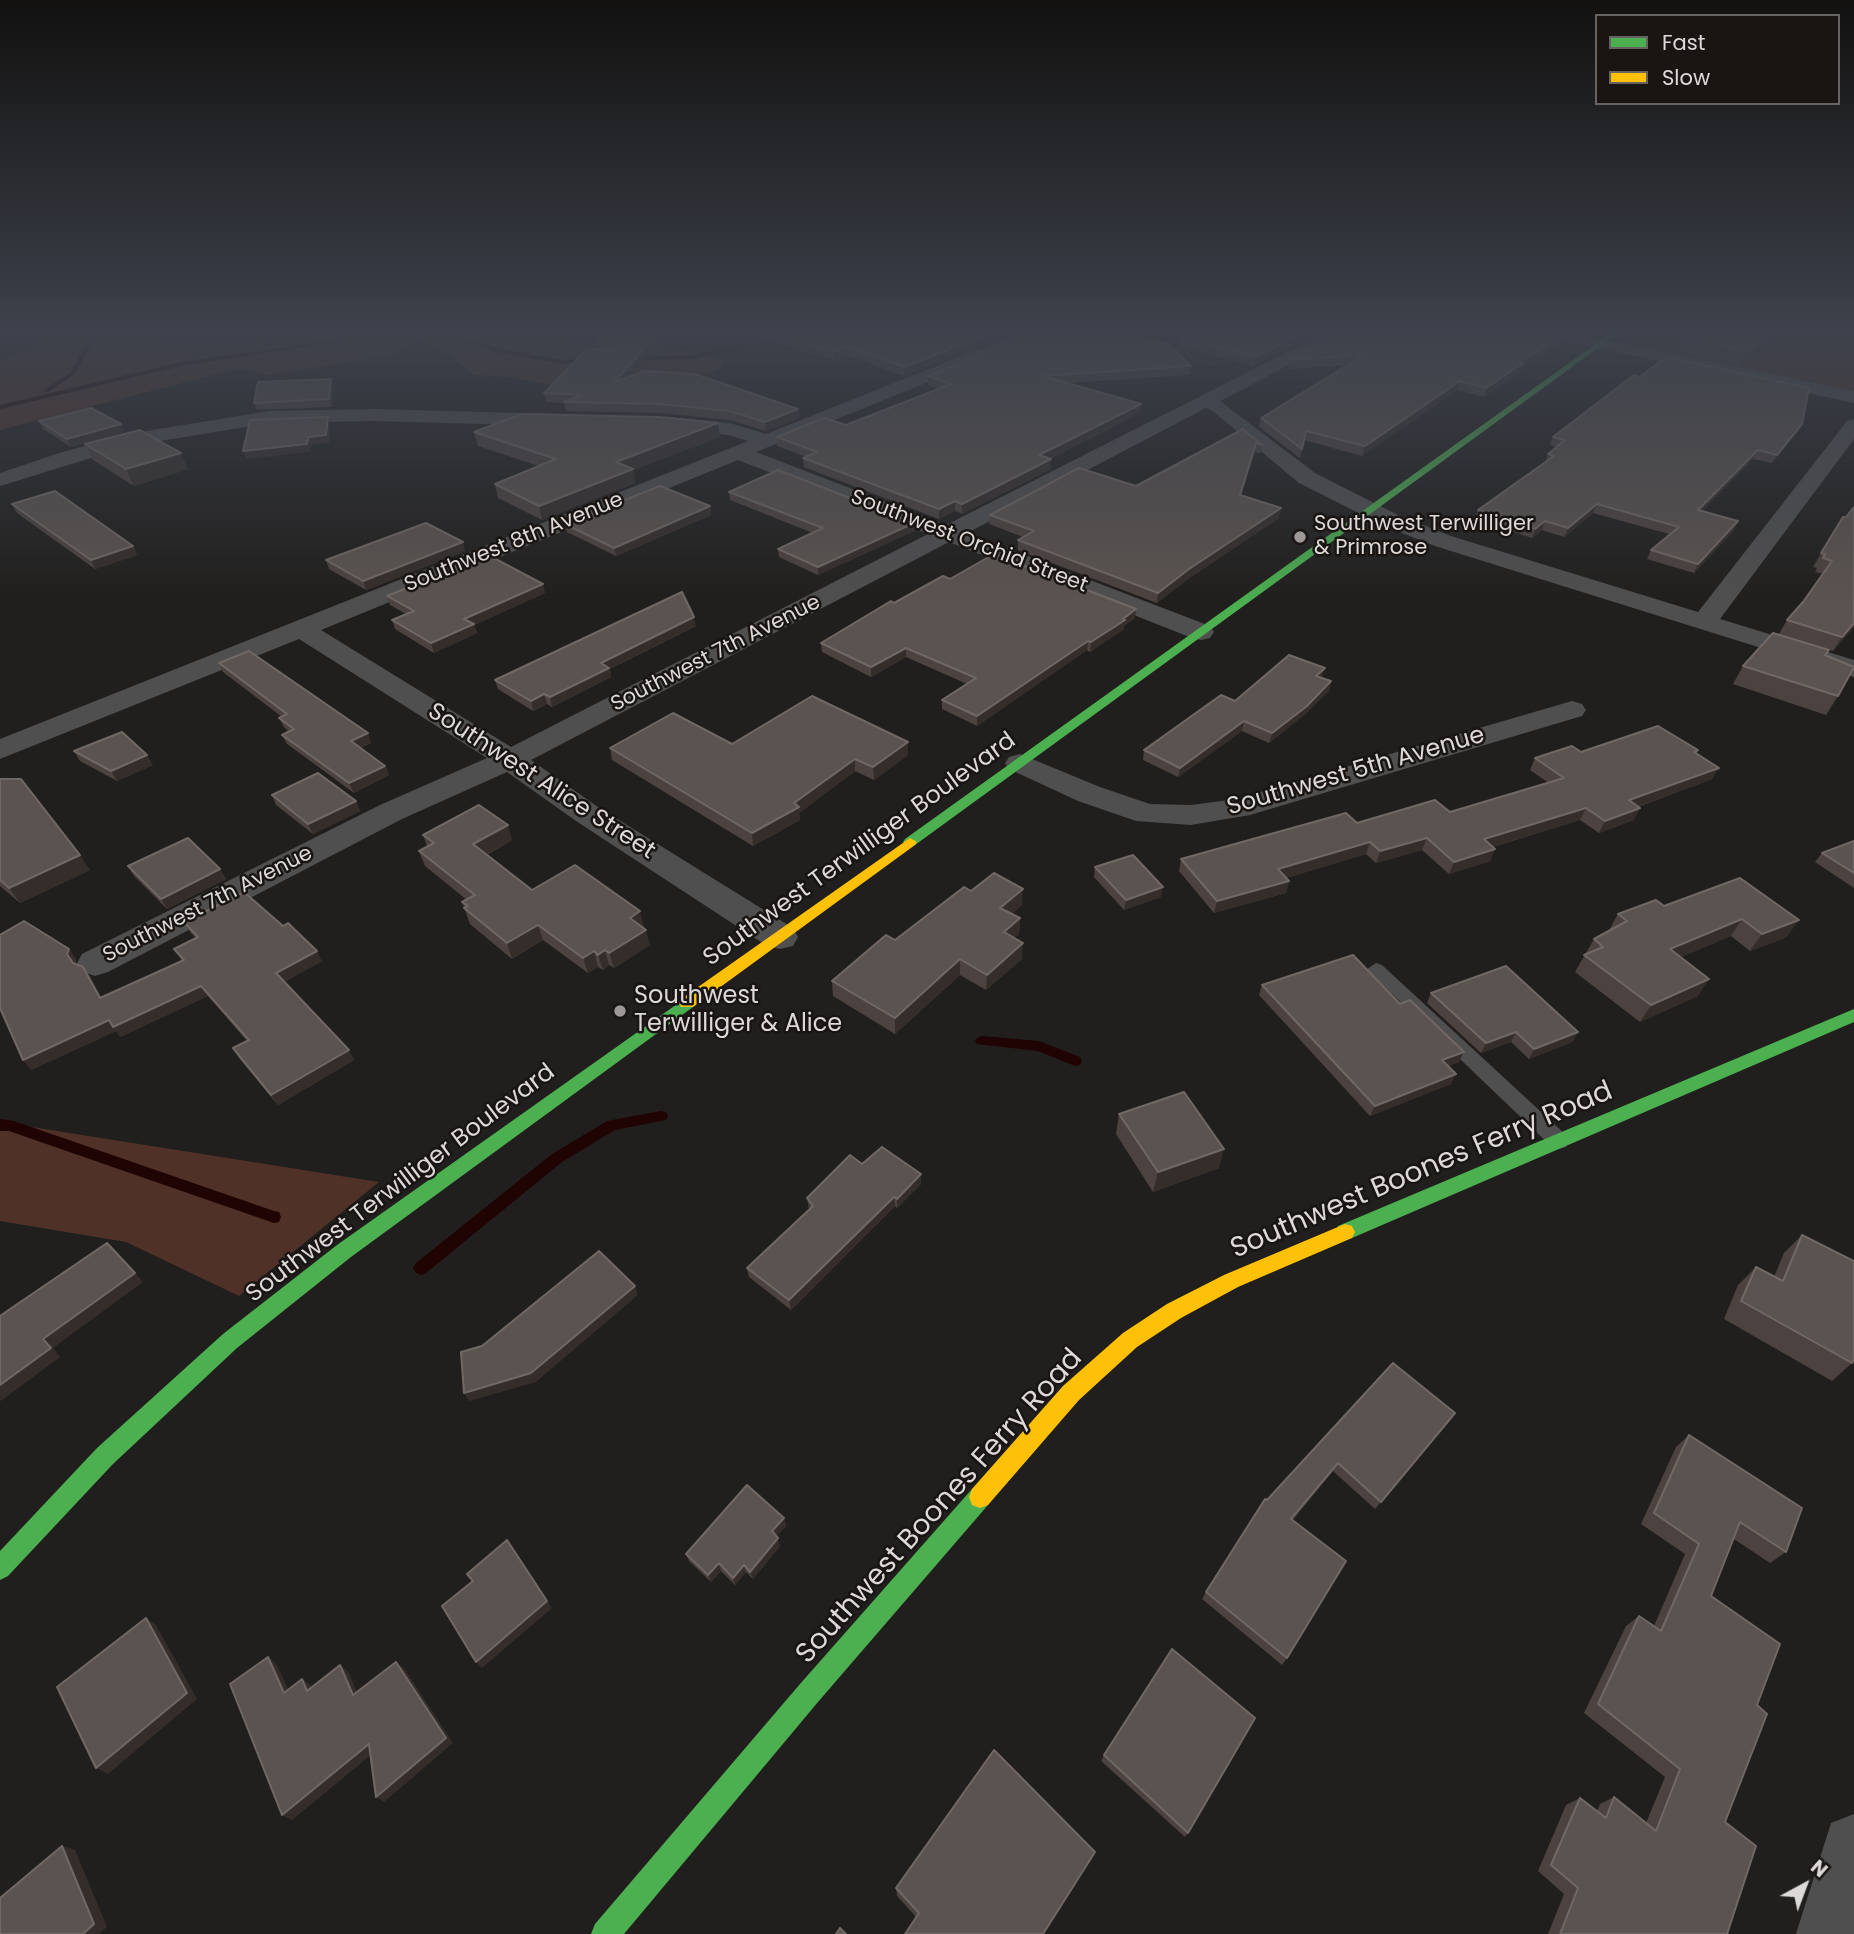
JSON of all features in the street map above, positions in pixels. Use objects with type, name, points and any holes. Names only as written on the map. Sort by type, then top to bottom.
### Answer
[{"type":"main road","name":"Southwest Terwilliger Boulevard","points":[[0,1568],[105,1456],[230,1341],[344,1251],[1485,425]]},
{"type":"main road","name":"Southwest Boones Ferry Road","points":[[605,1934],[809,1693],[1071,1393],[1130,1339],[1174,1311],[1231,1281],[1854,1015]]},
{"type":"street","points":[[0,481],[77,454],[128,440],[218,425]]},
{"type":"street","points":[[686,425],[730,429],[766,440]]},
{"type":"street","name":"Southwest 8th Avenue","points":[[0,750],[803,425]]},
{"type":"street","name":"Southwest 7th Avenue","points":[[95,963],[391,812],[465,781],[567,730],[1155,425]]},
{"type":"street","points":[[1242,425],[1307,478],[1390,520],[1443,541],[1854,669]]},
{"type":"street","points":[[1704,622],[1854,425]]},
{"type":"street","name":"Southwest Orchid Street","points":[[737,452],[1201,632]]},
{"type":"street","name":"Southwest Alice Street","points":[[301,629],[508,758],[587,814],[780,937]]},
{"type":"street","name":"Southwest 5th Avenue","points":[[1020,763],[1089,794],[1147,814],[1191,815],[1239,808],[1572,710]]},
{"type":"street","points":[[1829,1934],[1854,1846]]},
{"type":"lane","points":[[1376,969],[1559,1142]]},
{"type":"shaded area","points":[[0,425],[18,425],[0,430]]},
{"type":"shaded area","points":[[0,1122],[379,1182],[239,1296],[126,1242],[0,1221]]},
{"type":"building","points":[[46,425],[116,425],[67,439]]},
{"type":"building","points":[[249,425],[327,425],[326,435],[308,437],[307,444],[243,451]]},
{"type":"building","points":[[492,425],[712,425],[616,462],[633,469],[539,506],[495,484],[556,459],[474,432]]},
{"type":"building","points":[[806,425],[1098,425],[1039,455],[1051,459],[962,504],[955,501],[939,509],[803,458],[817,452],[777,437]]},
{"type":"building","points":[[1271,425],[1395,425],[1365,446],[1306,431],[1302,449]]},
{"type":"building","points":[[1568,425],[1801,425],[1777,455],[1758,450],[1698,510],[1738,521],[1698,564],[1651,550],[1679,527],[1597,504],[1568,528],[1545,521],[1535,529],[1478,510],[1554,456],[1548,454],[1565,440],[1553,437]]},
{"type":"building","points":[[1243,429],[1262,445],[1256,443],[1240,495],[1281,508],[1189,569],[1158,593],[1018,540],[1034,531],[990,515],[1079,468],[1136,486]]},
{"type":"building","points":[[140,430],[181,453],[126,469],[85,444]]},
{"type":"building","points":[[778,470],[914,523],[818,567],[778,549],[823,528],[729,492]]},
{"type":"building","points":[[660,486],[710,506],[614,548],[565,524]]},
{"type":"building","points":[[55,491],[133,546],[91,560],[12,504]]},
{"type":"building","points":[[1854,507],[1854,623],[1842,637],[1787,620],[1832,561],[1823,558],[1825,554],[1821,553],[1843,517]]},
{"type":"building","points":[[426,523],[463,542],[363,581],[326,560]]},
{"type":"building","points":[[994,554],[1136,609],[1123,619],[1125,620],[1091,642],[1088,641],[977,716],[942,700],[976,678],[906,648],[871,667],[821,643],[891,601],[894,603],[943,576],[950,579]]},
{"type":"building","points":[[488,555],[543,584],[464,619],[474,624],[431,643],[392,620],[414,611],[387,596]]},
{"type":"building","points":[[682,592],[694,617],[601,663],[609,668],[550,697],[544,694],[531,701],[495,680]]},
{"type":"building","points":[[1773,633],[1829,650],[1825,655],[1854,667],[1838,696],[1743,666]]},
{"type":"building","points":[[249,651],[368,733],[351,741],[385,766],[349,783],[282,735],[294,729],[279,718],[287,714],[219,663]]},
{"type":"building","points":[[1289,655],[1325,668],[1316,676],[1331,681],[1307,706],[1272,733],[1244,721],[1180,768],[1144,750],[1221,695],[1235,701]]},
{"type":"building","points":[[812,696],[908,742],[873,767],[855,759],[794,803],[799,807],[752,833],[610,748],[673,713],[732,744]]},
{"type":"building","points":[[1658,726],[1698,750],[1694,752],[1719,768],[1629,800],[1640,808],[1605,821],[1586,808],[1484,839],[1495,849],[1454,862],[1427,838],[1380,851],[1370,842],[1278,869],[1289,881],[1217,901],[1181,859],[1346,813],[1357,823],[1435,800],[1450,812],[1564,778],[1535,758],[1572,746],[1581,752]]},
{"type":"building","points":[[122,732],[147,755],[111,771],[74,751]]},
{"type":"building","points":[[318,773],[356,801],[308,824],[272,795]]},
{"type":"building","points":[[0,779],[21,779],[80,855],[9,888],[0,880]]},
{"type":"building","points":[[479,805],[508,825],[473,844],[532,890],[575,865],[640,911],[630,918],[646,930],[609,953],[605,950],[598,955],[594,951],[583,958],[538,925],[507,943],[464,908],[468,906],[462,902],[475,895],[419,851],[434,843],[423,835]]},
{"type":"building","points":[[188,838],[220,869],[161,899],[128,866]]},
{"type":"building","points":[[1854,841],[1854,873],[1822,853]]},
{"type":"building","points":[[1133,855],[1163,887],[1126,900],[1095,867]]},
{"type":"building","points":[[994,873],[1023,889],[1000,908],[1020,918],[1004,932],[1023,943],[987,975],[960,959],[895,1018],[832,981],[886,935],[895,940],[964,887],[971,891]]},
{"type":"building","points":[[1740,878],[1799,920],[1762,934],[1742,919],[1670,949],[1709,979],[1651,1005],[1584,955],[1603,947],[1594,939],[1627,921],[1618,914],[1656,900],[1664,906]]},
{"type":"building","points":[[244,892],[283,926],[288,923],[317,951],[276,973],[349,1050],[271,1095],[233,1048],[249,1040],[201,986],[113,1027],[109,1020],[23,1060],[0,1008],[0,935],[24,921],[69,949],[67,954],[73,963],[83,967],[100,998],[184,960],[174,949],[198,937],[184,922]]},
{"type":"building","points":[[1353,955],[1400,1004],[1410,1000],[1464,1052],[1442,1060],[1456,1074],[1375,1106],[1262,985]]},
{"type":"building","points":[[1506,966],[1578,1032],[1534,1049],[1516,1032],[1486,1043],[1431,993]]},
{"type":"building","points":[[1184,1092],[1224,1149],[1158,1172],[1119,1114]]},
{"type":"building","points":[[882,1147],[921,1174],[789,1300],[747,1268],[813,1206],[807,1198],[850,1155],[862,1164]]},
{"type":"building","points":[[1802,1235],[1854,1261],[1852,1363],[1741,1301],[1756,1267],[1783,1281]]},
{"type":"building","points":[[107,1243],[135,1273],[43,1339],[51,1348],[0,1385],[0,1316]]},
{"type":"building","points":[[599,1251],[635,1286],[531,1373],[464,1393],[461,1352],[482,1346]]},
{"type":"building","points":[[1393,1363],[1455,1413],[1381,1502],[1338,1463],[1291,1519],[1346,1561],[1287,1658],[1206,1592],[1265,1499],[1267,1500]]},
{"type":"building","points":[[1689,1435],[1802,1508],[1786,1552],[1740,1522],[1711,1596],[1780,1644],[1757,1705],[1767,1714],[1725,1822],[1756,1846],[1727,1934],[1560,1934],[1578,1888],[1551,1865],[1580,1798],[1606,1818],[1614,1797],[1656,1831],[1680,1769],[1598,1704],[1639,1616],[1661,1631],[1699,1544],[1654,1513]]},
{"type":"building","points":[[747,1485],[784,1518],[772,1531],[778,1538],[750,1572],[744,1565],[733,1578],[719,1563],[708,1575],[686,1554]]},
{"type":"building","points":[[507,1540],[547,1601],[476,1662],[442,1606],[473,1581],[467,1574]]},
{"type":"building","points":[[146,1618],[187,1693],[96,1768],[57,1687]]},
{"type":"building","points":[[1172,1649],[1255,1718],[1188,1833],[1104,1755]]},
{"type":"building","points":[[268,1657],[284,1693],[302,1679],[307,1691],[340,1665],[353,1695],[396,1662],[446,1738],[376,1797],[369,1744],[282,1815],[230,1684]]},
{"type":"building","points":[[994,1750],[1095,1852],[1043,1934],[905,1934],[919,1913],[896,1888]]},
{"type":"building","points":[[62,1846],[94,1924],[83,1934],[0,1934],[0,1898]]},
{"type":"waterway","points":[[982,1041],[1039,1046],[1075,1061]]},
{"type":"waterway","points":[[421,1268],[557,1158],[612,1125],[661,1116]]},
{"type":"waterway","points":[[0,1125],[9,1125],[274,1217]]},
{"type":"traffic: fast","points":[[910,842],[1487,425]]},
{"type":"traffic: fast","points":[[0,1568],[105,1456],[230,1341],[344,1251],[687,1003]]},
{"type":"traffic: fast","points":[[1345,1232],[1854,1015]]},
{"type":"traffic: fast","points":[[605,1934],[809,1693],[980,1497]]},
{"type":"traffic: slow","points":[[687,1003],[910,842]]},
{"type":"traffic: slow","points":[[980,1497],[1071,1393],[1130,1340],[1174,1311],[1231,1281],[1345,1232]]},
{"type":"place","name":"Southwest Terwilliger & Primrose","points":[[1300,537]]},
{"type":"place","name":"Southwest Terwilliger & Alice","points":[[620,1011]]}]
